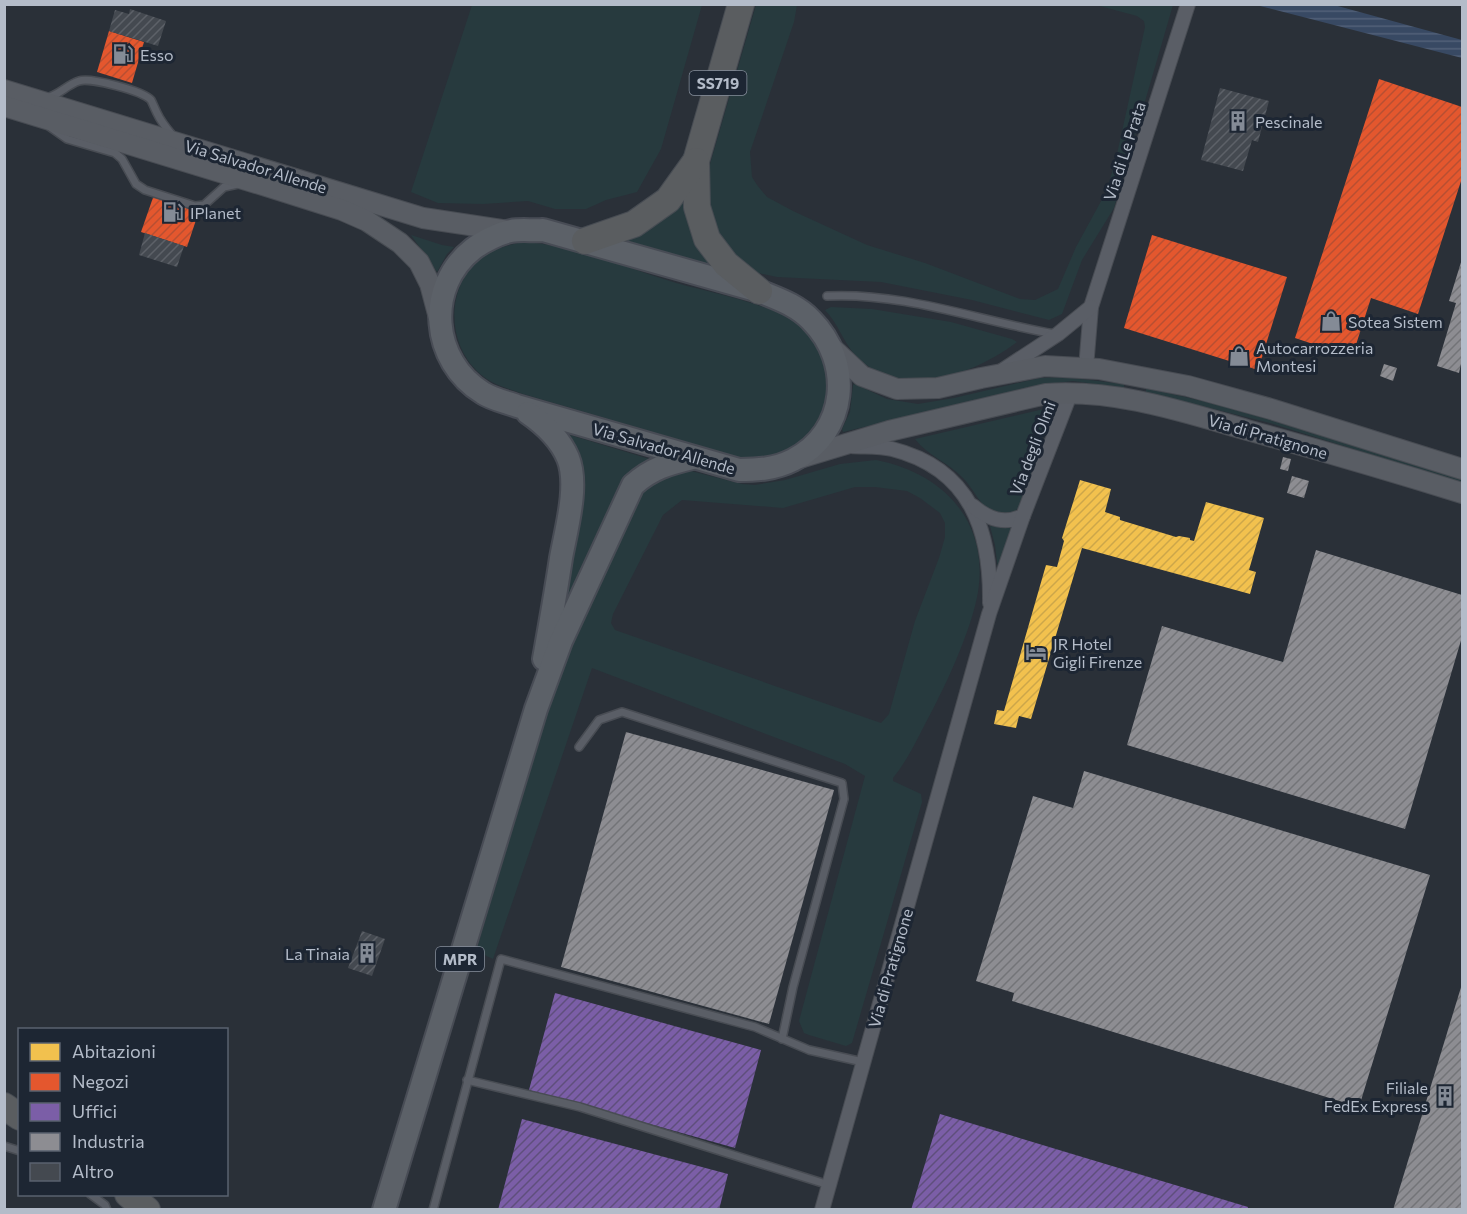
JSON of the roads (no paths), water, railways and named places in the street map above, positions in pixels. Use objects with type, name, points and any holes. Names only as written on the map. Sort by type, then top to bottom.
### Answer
[{"type":"highway","name":"SS719","points":[[741,4],[696,161],[697,207],[708,239],[726,264],[759,291]]},
{"type":"highway","name":"SS719","points":[[585,241],[634,224],[668,200],[696,161]]},
{"type":"highway","points":[[4,1106],[18,1116]]},
{"type":"highway","points":[[131,1196],[147,1209]]},
{"type":"main road","name":"Via Salvador Allende","points":[[4,90],[423,218],[510,231],[543,231],[759,291],[788,303],[811,320],[827,343],[862,376],[897,389],[938,388],[1045,366],[1086,368]]},
{"type":"main road","name":"Via Salvador Allende","points":[[4,106],[266,186],[368,220],[400,243],[418,262],[430,285],[446,348],[460,374],[484,394],[517,406],[694,458],[739,470],[769,469],[889,431],[1046,394],[1071,392]]},
{"type":"main road","name":"Via Salvador Allende","points":[[439,318],[445,285],[456,266],[475,247],[510,231]]},
{"type":"main road","name":"Via Salvador Allende","points":[[794,460],[819,440],[833,422],[839,397],[838,371],[827,343]]},
{"type":"main road","name":"Via di Pratignone","points":[[1086,368],[1188,386],[1271,409],[1462,469]]},
{"type":"main road","name":"Via di Pratignone","points":[[1071,392],[1151,403],[1462,493]]},
{"type":"main road","name":"MPR","points":[[517,406],[542,423],[556,438],[568,458],[572,479],[536,709]]},
{"type":"main road","name":"MPR","points":[[384,1209],[536,709],[561,642],[633,485],[647,473],[666,465],[694,458]]},
{"type":"street","name":"Via di Le Prata","points":[[1086,368],[1091,307],[1188,4]]},
{"type":"street","points":[[993,376],[1058,334],[1091,307]]},
{"type":"street","name":"Via degli Olmi","points":[[957,727],[989,614],[1023,516],[1071,392]]},
{"type":"street","name":"Via degli Olmi","points":[[839,445],[892,449],[915,458],[947,477],[982,514],[994,520],[1015,520],[1023,516]]},
{"type":"street","name":"Via degli Olmi","points":[[969,502],[987,546],[990,574],[989,614]]},
{"type":"street","name":"Via di Pratignone","points":[[822,1209],[957,727]]},
{"type":"lane","points":[[35,99],[50,97],[61,92],[70,84],[82,80],[96,81],[143,94],[150,100],[163,124],[173,136],[189,145]]},
{"type":"lane","points":[[42,118],[53,130],[67,139],[115,153],[122,159],[136,184],[145,190],[195,206],[204,204],[224,188],[238,184],[266,186]]},
{"type":"lane","points":[[827,296],[896,299],[1058,334]]},
{"type":"lane","points":[[579,747],[599,720],[622,712],[842,783],[844,799],[793,987],[782,1039]]},
{"type":"lane","points":[[433,1209],[501,959],[755,1027],[809,1050],[863,1062]]},
{"type":"lane","points":[[467,1080],[580,1107],[829,1185]]},
{"type":"lane","points":[[92,1196],[107,1209]]},
{"type":"water","points":[[1256,5],[1334,5],[1462,40],[1462,58]]},
{"type":"place","name":"Esso","points":[[123,54]]},
{"type":"place","name":"Pescinale","points":[[1238,121]]},
{"type":"place","name":"IPlanet","points":[[173,212]]},
{"type":"place","name":"Sotea Sistem","points":[[1331,321]]},
{"type":"place","name":"Autocarrozzeria Montesi","points":[[1239,356]]},
{"type":"place","name":"JR Hotel Gigli Firenze","points":[[1036,652]]},
{"type":"place","name":"La Tinaia","points":[[367,953]]},
{"type":"place","name":"Filiale FedEx Express","points":[[1445,1096]]}]
